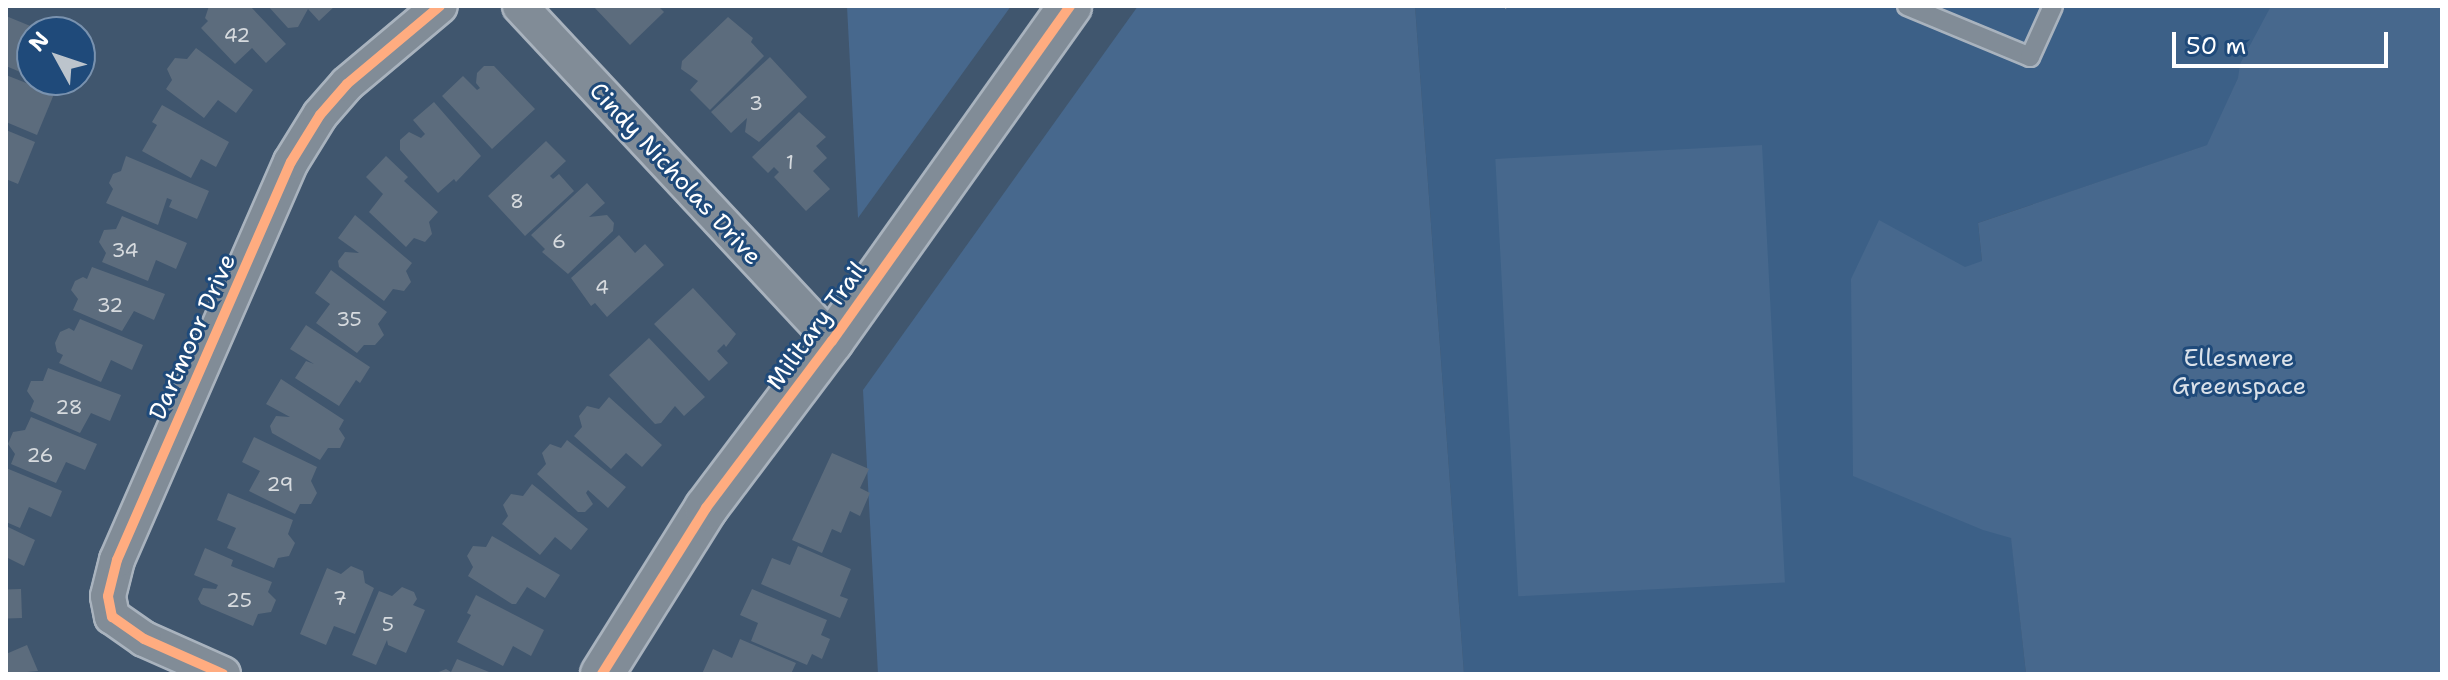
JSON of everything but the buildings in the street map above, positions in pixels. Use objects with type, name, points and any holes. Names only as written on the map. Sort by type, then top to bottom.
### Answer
[{"type":"street","name":"Dartmoor Drive","points":[[223,674],[144,639],[112,617],[108,596],[117,560],[291,162],[320,115],[347,84],[440,6]]},
{"type":"street","name":"Cindy Nicholas Drive","points":[[520,6],[832,341]]},
{"type":"street","name":"Military Trail","points":[[602,674],[706,508],[832,341],[1070,6]]},
{"type":"lane","points":[[1907,6],[2030,57],[2053,6]]},
{"type":"shaded area","points":[[1415,6],[2271,6],[2208,145],[1978,223],[2026,674],[1464,674]]},
{"type":"green space","points":[[847,6],[1011,6],[858,218]]},
{"type":"green space","points":[[1138,6],[1415,6],[1464,674],[878,674],[863,390]]},
{"type":"green space","name":"Ellesmere Greenspace","points":[[2271,6],[2442,6],[2442,674],[2026,674],[2011,538],[1983,530],[1853,476],[1851,279],[1879,220],[1965,267],[1982,261],[1978,223],[2207,145],[2238,78],[2240,64]]},
{"type":"green space","points":[[1762,145],[1785,582],[1518,596],[1495,159]]},
{"type":"cycle path","points":[[223,674],[144,639],[112,617],[108,596],[117,560],[291,162],[320,115],[347,84],[440,6]]},
{"type":"cycle path","points":[[602,674],[706,508],[832,341],[1070,6]]}]
